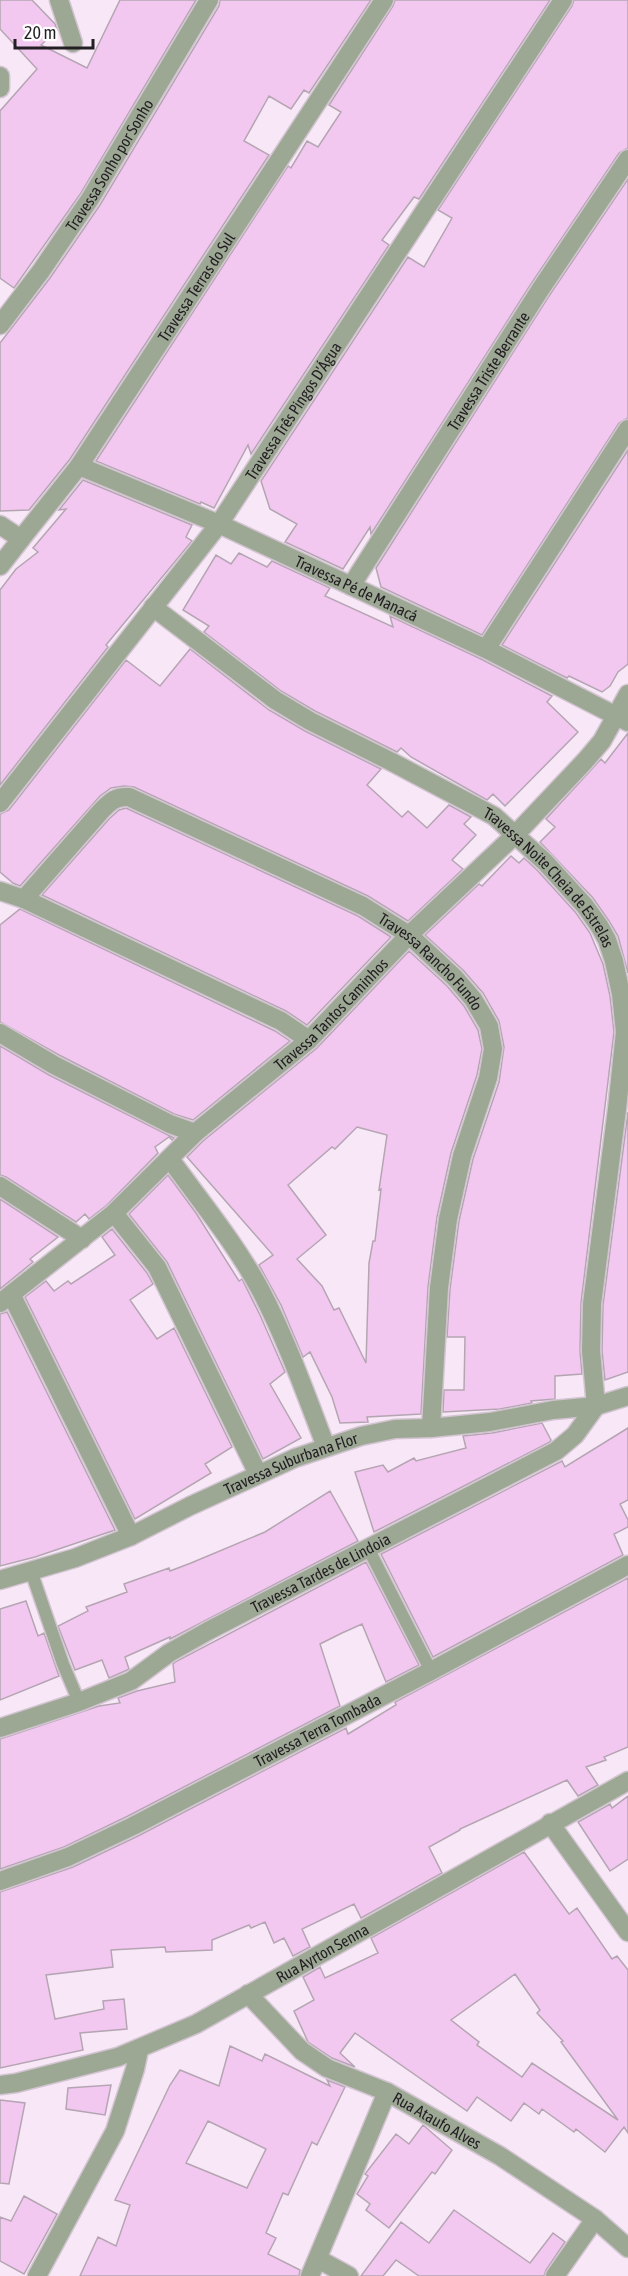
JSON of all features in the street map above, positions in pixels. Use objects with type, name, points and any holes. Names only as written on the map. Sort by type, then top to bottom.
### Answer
[{"type":"street","points":[[59,0],[73,43]]},
{"type":"street","name":"Travessa Sonho por Sonho","points":[[0,326],[41,272],[90,199],[209,0]]},
{"type":"street","name":"Travessa Terras do Sul","points":[[0,566],[79,466],[384,0]]},
{"type":"street","name":"Travessa Três Pingos D'Água","points":[[0,803],[219,524],[563,0]]},
{"type":"street","name":"Travessa Triste Berrante","points":[[351,586],[540,290],[628,159]]},
{"type":"street","points":[[486,649],[628,429]]},
{"type":"street","name":"Travessa Pé de Manacá","points":[[79,466],[219,524],[486,649],[622,719]]},
{"type":"street","points":[[0,525],[21,539]]},
{"type":"street","name":"Travessa Noite Cheia de Estrelas","points":[[153,607],[275,700],[310,721],[494,816],[516,834],[585,906],[600,927],[614,961],[621,994],[625,1032],[592,1304],[591,1351],[596,1406]]},
{"type":"street","name":"Travessa Tantos Caminhos","points":[[6,1300],[114,1213],[195,1133],[309,1040],[409,935],[516,834],[585,761],[622,719],[628,694]]},
{"type":"street","name":"Travessa Rancho Fundo","points":[[24,899],[101,811],[119,796],[129,797],[363,906],[409,935],[455,978],[473,999],[489,1026],[493,1049],[488,1078],[462,1156],[448,1219],[439,1288],[431,1428]]},
{"type":"street","points":[[0,891],[24,899],[281,1021],[309,1040]]},
{"type":"street","points":[[0,1033],[54,1065],[170,1124],[195,1133]]},
{"type":"street","points":[[170,1159],[239,1254],[260,1289],[279,1326],[326,1447]]},
{"type":"street","points":[[0,1186],[82,1239]]},
{"type":"street","points":[[114,1213],[157,1268],[258,1474]]},
{"type":"street","points":[[6,1300],[131,1536]]},
{"type":"street","points":[[596,1406],[628,1396]]},
{"type":"street","name":"Travessa Suburbana Flor","points":[[0,1580],[75,1558],[131,1536],[258,1474],[295,1458],[361,1436],[395,1429],[431,1428],[596,1406]]},
{"type":"street","name":"Travessa Tardes de Lindoia","points":[[0,1728],[79,1702],[131,1681],[169,1653],[565,1445],[596,1406]]},
{"type":"street","name":"Travessa Terra Tombada","points":[[0,1881],[68,1857],[133,1826],[431,1671],[628,1565]]},
{"type":"street","name":"Rua Ayrton Senna","points":[[0,2085],[72,2069],[139,2050],[196,2024],[628,1781]]},
{"type":"street","points":[[550,1823],[628,1932]]},
{"type":"street","name":"Rua Ataufo Alves","points":[[248,1994],[302,2051],[327,2068],[387,2092],[500,2156],[595,2219],[628,2248]]},
{"type":"street","points":[[37,2276],[115,2131],[139,2050]]},
{"type":"street","points":[[349,2276],[314,2268],[387,2092]]},
{"type":"street","points":[[555,2276],[595,2219]]},
{"type":"lane","points":[[368,1548],[431,1671]]},
{"type":"lane","points":[[31,1571],[63,1664],[79,1702]]},
{"type":"building","points":[[0,0],[32,0],[55,24],[57,30],[41,45],[87,68],[120,0],[196,0],[81,193],[14,288],[0,278],[0,111],[37,69],[0,29]]},
{"type":"building","points":[[220,0],[371,0],[309,93],[304,90],[291,109],[269,96],[244,141],[269,155],[70,459],[29,510],[0,511],[0,343],[50,278],[100,205],[219,6]]},
{"type":"building","points":[[395,0],[550,0],[419,199],[414,197],[382,240],[389,245],[251,454],[248,445],[214,508],[96,461],[288,166],[291,168],[307,141],[318,147],[341,112],[329,105]]},
{"type":"building","points":[[574,0],[628,0],[628,148],[619,153],[531,284],[371,534],[370,527],[343,569],[285,542],[297,524],[270,509],[261,481],[408,257],[424,267],[452,218],[438,210]]},
{"type":"building","points":[[628,179],[628,418],[619,423],[482,635],[381,587],[376,568],[549,296]]},
{"type":"building","points":[[628,450],[628,664],[618,672],[610,686],[602,692],[569,676],[567,678],[502,645]]},
{"type":"building","points":[[83,480],[192,525],[186,537],[192,541],[106,645],[108,647],[0,785],[0,590],[16,569],[38,552],[33,548],[66,509],[59,510]]},
{"type":"building","points":[[239,553],[267,567],[272,561],[330,588],[325,596],[393,627],[390,616],[552,696],[547,702],[578,732],[505,806],[493,794],[487,800],[411,757],[401,748],[397,752],[315,711],[281,691],[204,632],[209,626],[183,610],[216,555],[231,564]]},
{"type":"building","points":[[190,649],[269,710],[305,731],[381,769],[367,785],[402,817],[408,811],[427,828],[449,805],[471,817],[464,824],[476,835],[452,860],[463,869],[408,921],[368,896],[134,787],[124,786],[111,788],[100,796],[20,886],[13,883],[0,872],[0,814],[9,810],[126,660],[160,686]]},
{"type":"building","points":[[628,733],[628,973],[618,936],[609,921],[593,898],[540,842],[555,827],[546,819],[601,759],[605,763]]},
{"type":"building","points":[[126,808],[358,916],[391,937],[307,1025],[286,1011],[42,895],[109,819],[119,810]]},
{"type":"building","points":[[511,856],[519,863],[524,858],[576,913],[590,933],[603,964],[610,996],[614,1032],[581,1303],[582,1374],[555,1376],[555,1399],[531,1401],[532,1403],[500,1409],[443,1412],[444,1390],[464,1390],[465,1337],[447,1337],[450,1289],[459,1221],[473,1159],[499,1082],[504,1047],[499,1021],[483,993],[463,970],[425,935],[479,884],[482,886]]},
{"type":"building","points":[[20,909],[275,1031],[290,1041],[193,1120],[174,1114],[0,1022],[0,925]]},
{"type":"building","points":[[409,951],[447,986],[464,1006],[478,1030],[482,1049],[477,1075],[451,1153],[437,1217],[428,1287],[421,1414],[367,1417],[368,1422],[340,1423],[332,1397],[310,1352],[303,1357],[281,1305],[259,1265],[273,1255],[187,1157],[203,1141],[317,1048]],"holes":[[[357,1127],[387,1135],[375,1241],[373,1241],[369,1263],[366,1363],[339,1308],[334,1310],[322,1286],[297,1259],[326,1235],[288,1185],[332,1147],[335,1149]]]},
{"type":"building","points":[[0,1046],[49,1075],[174,1138],[172,1140],[169,1137],[155,1147],[158,1153],[107,1205],[89,1219],[85,1214],[76,1222],[0,1175]]},
{"type":"building","points":[[628,1112],[628,1372],[605,1380],[602,1351],[603,1305]]},
{"type":"building","points":[[168,1175],[196,1213],[239,1281],[242,1279],[285,1372],[270,1384],[301,1438],[263,1459],[167,1262],[129,1214]]},
{"type":"building","points":[[0,1199],[58,1237],[30,1259],[33,1262],[0,1289]]},
{"type":"building","points":[[112,1229],[153,1284],[130,1300],[157,1339],[174,1328],[232,1447],[205,1464],[211,1473],[135,1519],[25,1297],[46,1281],[54,1291],[68,1281],[71,1284],[115,1255],[102,1237]]},
{"type":"building","points":[[7,1312],[115,1530],[35,1557],[0,1566],[0,1314]]},
{"type":"building","points":[[542,1423],[550,1442],[374,1532],[355,1472],[383,1465],[388,1472],[414,1458],[416,1461],[466,1448],[463,1436]]},
{"type":"building","points":[[628,1428],[628,1500],[620,1504],[628,1520],[628,1527],[614,1534],[623,1555],[433,1657],[381,1554],[562,1461],[565,1467]]},
{"type":"building","points":[[330,1491],[358,1541],[170,1639],[170,1637],[125,1657],[129,1669],[125,1671],[109,1678],[102,1660],[75,1670],[58,1626],[88,1611],[86,1607],[127,1592],[124,1584],[169,1568],[170,1571],[265,1532]]},
{"type":"building","points":[[366,1562],[419,1665],[386,1682],[362,1624],[342,1633],[320,1644],[340,1706],[64,1847],[0,1869],[0,1739],[99,1706],[120,1703],[118,1698],[137,1691],[175,1682],[173,1664],[175,1662]]},
{"type":"building","points":[[628,1578],[628,1747],[604,1757],[606,1760],[586,1767],[598,1785],[578,1796],[567,1780],[460,1829],[429,1847],[442,1873],[361,1918],[354,1904],[302,1929],[310,1947],[293,1956],[284,1938],[274,1943],[265,1922],[251,1928],[249,1925],[212,1940],[212,1950],[166,1952],[165,1947],[111,1950],[113,1967],[46,1975],[55,2019],[104,2009],[103,2001],[124,1999],[127,2029],[80,2033],[83,2050],[0,2068],[0,1892],[73,1867],[138,1836],[346,1728],[348,1734],[396,1705],[395,1702]]},
{"type":"building","points":[[26,1601],[38,1636],[44,1633],[59,1676],[0,1700],[0,1609]]},
{"type":"building","points":[[628,1796],[628,1859],[610,1871],[578,1822],[610,1804],[612,1808]]},
{"type":"building","points":[[524,1852],[569,1914],[577,1908],[612,1959],[617,1956],[628,1970],[628,2133],[624,2127],[605,2152],[576,2129],[574,2132],[542,2109],[539,2114],[524,2103],[511,2121],[477,2097],[467,2111],[355,2033],[340,2053],[355,2067],[332,2058],[308,2042],[294,2011],[314,2000],[303,1977],[320,1967],[325,1978],[378,1953],[371,1938]],"holes":[[[515,1974],[540,2010],[537,2013],[563,2041],[561,2042],[618,2120],[532,2063],[522,2077],[477,2045],[479,2042],[451,2020]]]},
{"type":"building","points":[[230,2046],[262,2061],[265,2054],[330,2086],[327,2080],[345,2087],[317,2145],[312,2142],[288,2195],[283,2193],[266,2233],[276,2238],[268,2254],[300,2270],[299,2276],[80,2276],[98,2237],[116,2246],[130,2205],[115,2200],[170,2085],[180,2070],[219,2086]],"holes":[[[208,2121],[266,2149],[247,2188],[186,2163]]]},
{"type":"building","points":[[111,2085],[105,2115],[66,2109],[68,2088]]},
{"type":"building","points":[[0,2100],[25,2103],[9,2184],[0,2183]]},
{"type":"building","points":[[423,2125],[452,2150],[435,2174],[432,2172],[389,2228],[366,2210],[370,2204],[357,2194],[368,2176],[365,2174],[396,2134],[409,2144]]},
{"type":"building","points":[[24,2196],[57,2214],[24,2274],[0,2261],[0,2217],[11,2221]]},
{"type":"building","points":[[454,2210],[530,2263],[553,2233],[565,2242],[544,2276],[419,2276],[396,2260],[383,2276],[361,2276],[401,2222],[429,2243]]}]
